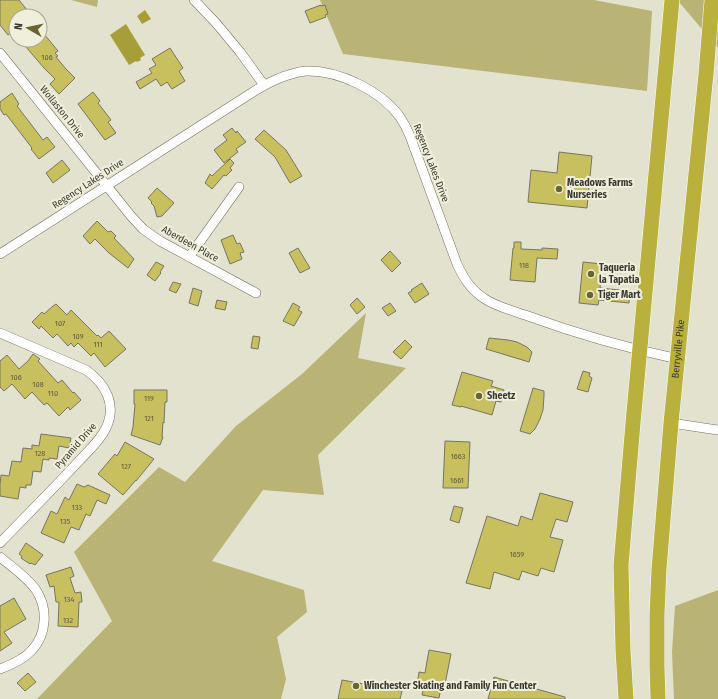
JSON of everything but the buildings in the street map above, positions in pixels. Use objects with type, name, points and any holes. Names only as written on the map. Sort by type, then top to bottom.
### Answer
[{"type":"highway","points":[[626,699],[621,565],[672,0]]},
{"type":"highway","name":"Berryville Pike","points":[[658,699],[657,615],[659,569],[671,423],[712,0]]},
{"type":"street","points":[[194,0],[235,46],[264,85]]},
{"type":"street","name":"Wollaston Drive","points":[[0,53],[106,185]]},
{"type":"street","name":"Regency Lakes Drive","points":[[0,254],[264,85],[278,78],[292,74],[318,72],[349,80],[376,95],[391,107],[400,117],[406,126],[457,264],[471,288],[486,300],[548,323],[640,351],[678,359]]},
{"type":"street","name":"Aberdeen Place","points":[[106,185],[143,229],[160,241],[256,293]]},
{"type":"street","points":[[189,257],[239,187]]},
{"type":"street","name":"Pyramid Drive","points":[[0,333],[86,370],[102,384],[109,399],[110,409],[106,429],[101,438],[0,543]]},
{"type":"street","points":[[671,423],[718,430]]},
{"type":"street","points":[[0,557],[27,579],[36,591],[44,611],[44,622],[38,642],[32,650],[26,656],[0,669]]},
{"type":"shaded area","points":[[71,0],[98,0],[97,7]]},
{"type":"shaded area","points":[[320,0],[594,0],[652,11],[647,91],[343,54]]},
{"type":"shaded area","points":[[679,0],[718,0],[718,48],[679,2]]},
{"type":"shaded area","points":[[145,10],[151,19],[142,24],[137,16]]},
{"type":"shaded area","points":[[126,24],[145,55],[140,58],[141,60],[129,65],[110,35]]},
{"type":"shaded area","points":[[366,313],[358,358],[406,368],[318,455],[324,495],[263,490],[212,561],[304,590],[307,612],[277,637],[286,679],[281,699],[37,699],[112,621],[74,552],[159,467],[185,482],[236,426],[302,374]]},
{"type":"shaded area","points":[[718,590],[718,699],[674,699],[672,652],[675,606]]},
{"type":"place","name":"Meadows Farms Nurseries","points":[[559,189]]},
{"type":"place","name":"Taqueria la Tapatia","points":[[591,274]]},
{"type":"place","name":"Tiger Mart","points":[[590,295]]},
{"type":"place","name":"Sheetz","points":[[479,396]]},
{"type":"place","name":"Winchester Skating and Family Fun Center","points":[[356,686]]}]
